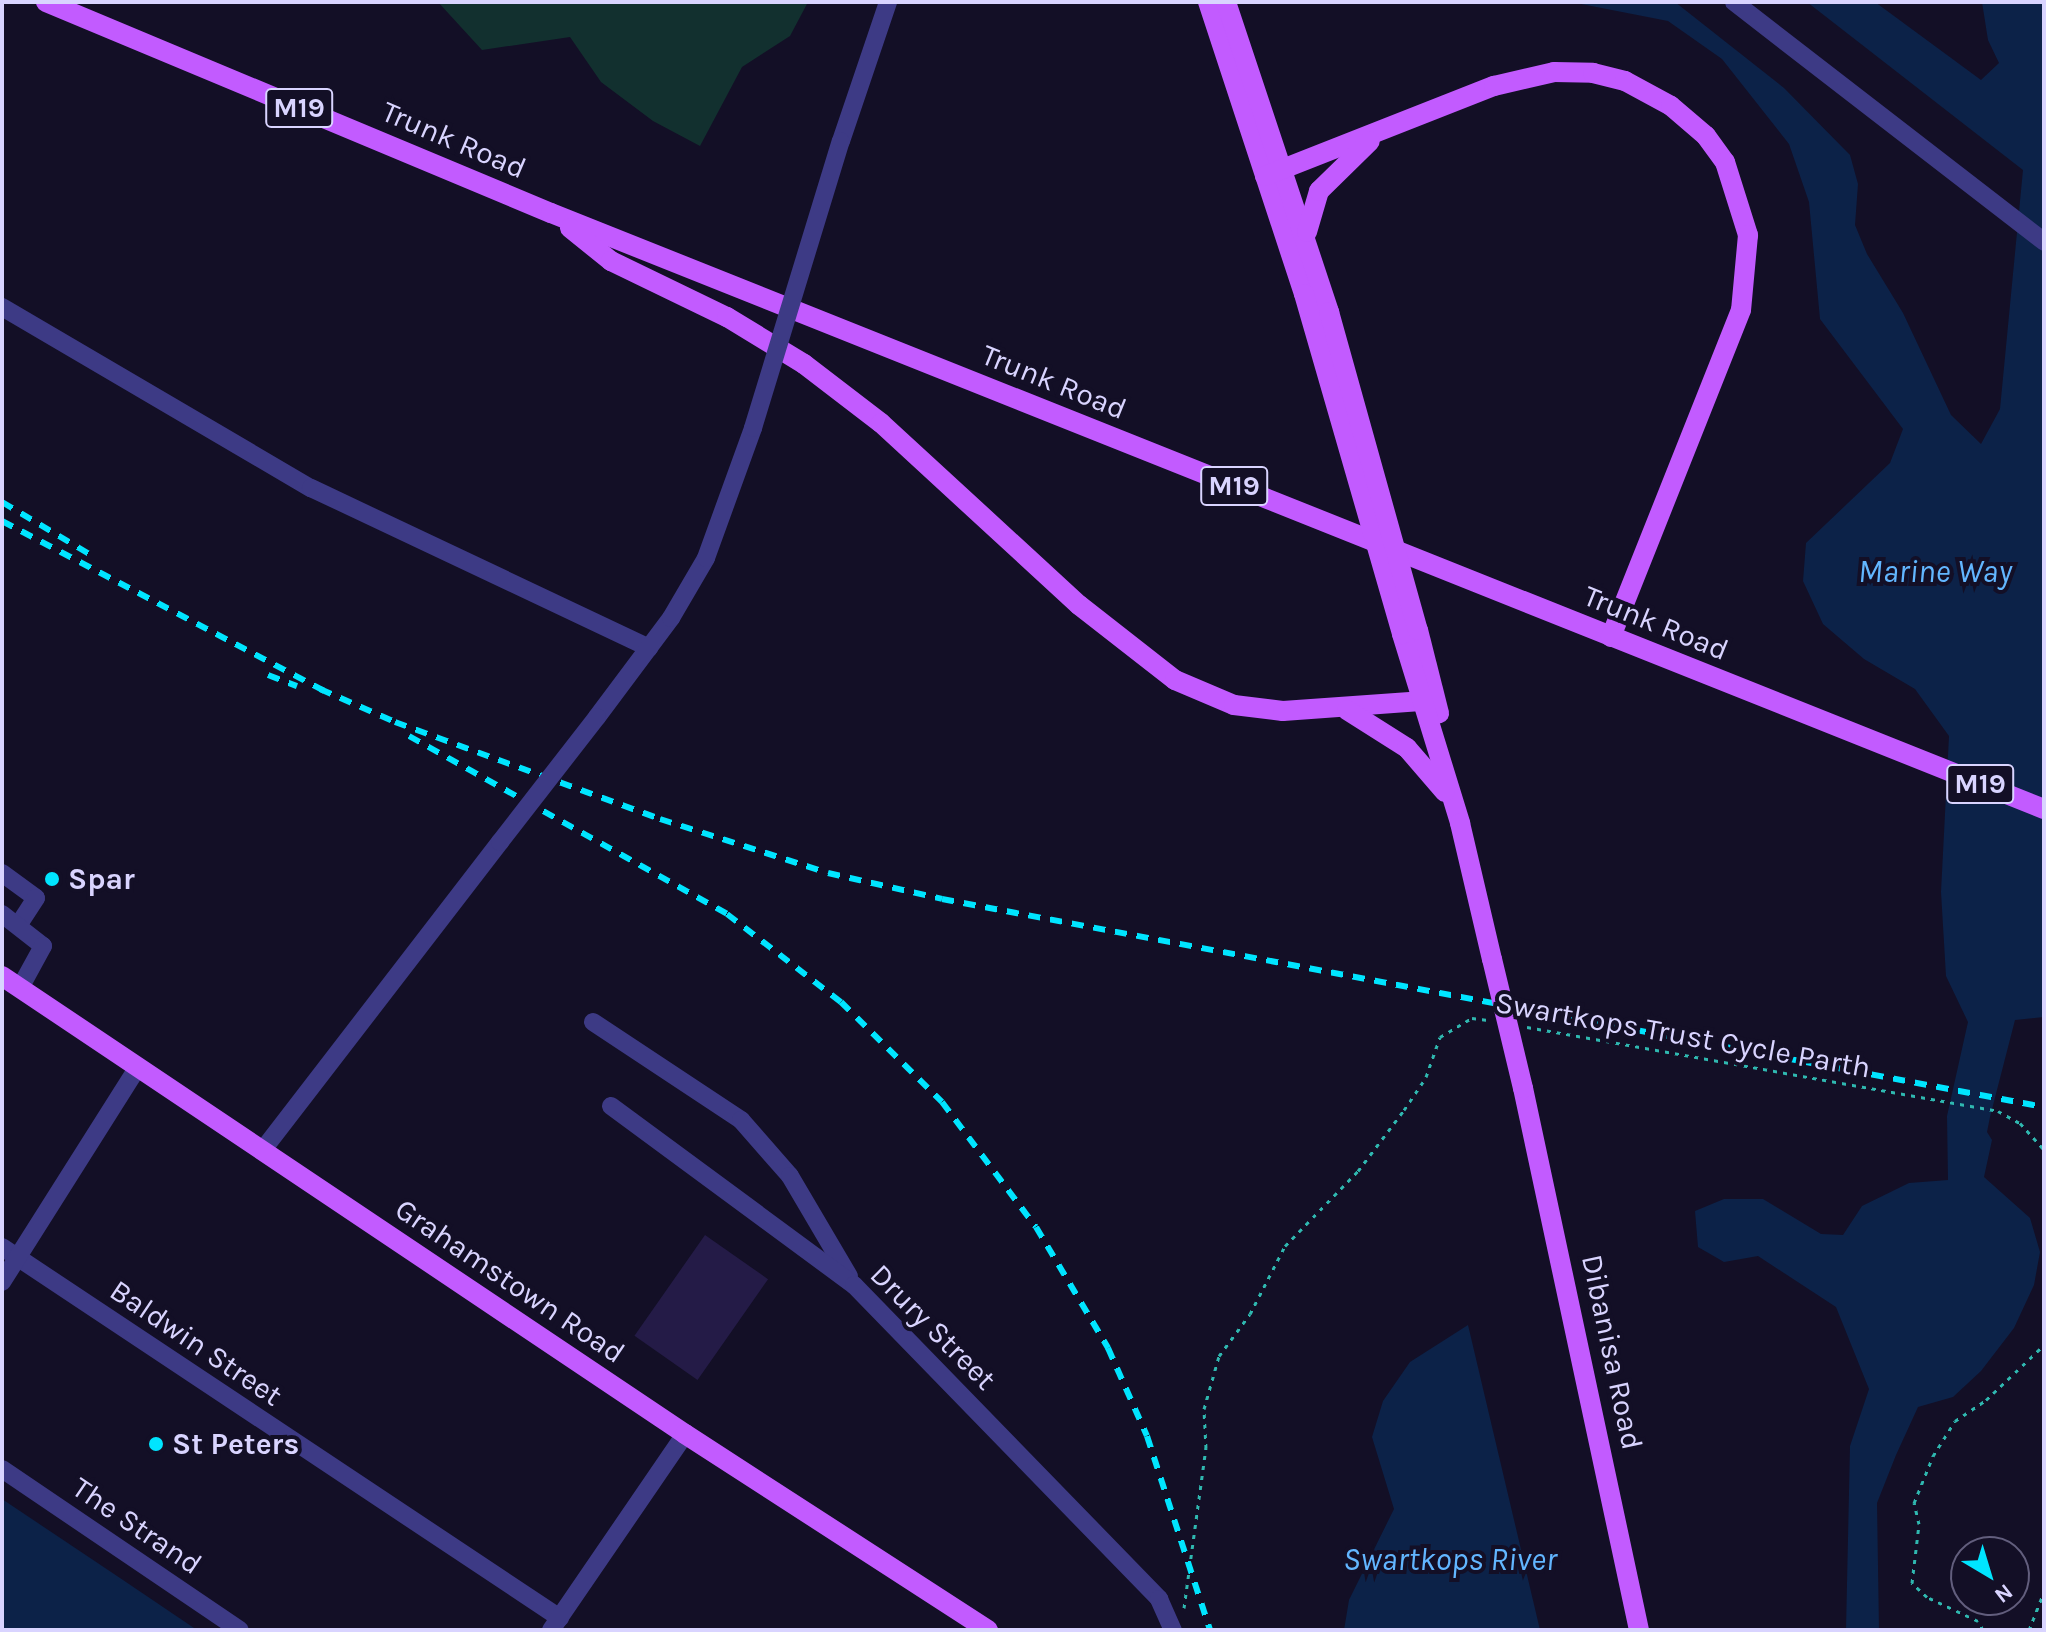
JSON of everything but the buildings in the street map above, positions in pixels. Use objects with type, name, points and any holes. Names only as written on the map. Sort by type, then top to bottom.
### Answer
[{"type":"main road","name":"Trunk Road","points":[[46,2],[551,213],[2044,809]]},
{"type":"main road","points":[[1208,2],[1275,172],[1306,240],[1329,312],[1429,702],[1450,798],[1460,823]]},
{"type":"main road","points":[[1226,2],[1275,172],[1304,294],[1410,632]]},
{"type":"main road","points":[[1275,172],[1494,86],[1554,72],[1593,73],[1625,81],[1671,106],[1706,136],[1725,162],[1748,235],[1741,310],[1611,637]]},
{"type":"main road","points":[[1306,240],[1311,205],[1319,191],[1386,128]]},
{"type":"main road","points":[[551,213],[611,261],[727,317],[804,364],[881,423],[1079,605],[1175,680],[1234,705],[1283,711],[1347,710],[1429,702]]},
{"type":"main road","points":[[1429,702],[1453,765],[1460,823]]},
{"type":"main road","points":[[1347,710],[1407,748],[1450,798]]},
{"type":"main road","name":"Dibanisa Road","points":[[1460,823],[1523,1088],[1639,1630]]},
{"type":"main road","name":"Grahamstown Road","points":[[2,976],[685,1434],[988,1630]]},
{"type":"street","points":[[262,1151],[649,648],[706,558],[753,428],[841,141],[888,2]]},
{"type":"street","points":[[1734,2],[2044,242]]},
{"type":"street","points":[[2,307],[311,488],[649,648]]},
{"type":"street","points":[[2,873],[36,898],[18,926]]},
{"type":"street","points":[[2,914],[44,949],[20,988]]},
{"type":"street","points":[[593,1022],[741,1120],[790,1176],[854,1285]]},
{"type":"street","points":[[2,1282],[10,1253],[138,1067]]},
{"type":"street","name":"Drury Street","points":[[611,1106],[854,1285],[1159,1599],[1173,1630]]},
{"type":"street","name":"Baldwin Street","points":[[10,1253],[556,1624]]},
{"type":"street","points":[[556,1624],[685,1434]]},
{"type":"street","name":"The Strand","points":[[2,1469],[240,1630]]},
{"type":"path","name":"Swartkops Trust Cycle Parth","points":[[1183,1612],[1206,1448],[1204,1409],[1219,1356],[1250,1314],[1285,1246],[1358,1171],[1404,1110],[1426,1077],[1440,1037],[1472,1018],[1503,1023]]},
{"type":"path","name":"Swartkops Trust Cycle Parth","points":[[1518,1026],[1998,1111],[2020,1123],[2044,1150]]},
{"type":"path","points":[[1983,1630],[1978,1621],[1927,1597],[1912,1583],[1919,1524],[1914,1503],[1933,1456],[1955,1421],[1986,1400],[2044,1345]]},
{"type":"path","points":[[2029,1630],[2044,1592]]},
{"type":"green space","points":[[438,2],[808,2],[790,36],[742,67],[700,146],[653,121],[601,82],[570,37],[482,50]]},
{"type":"water","name":"Marine Way","points":[[1571,2],[1675,2],[1784,88],[1850,155],[1858,184],[1855,225],[1867,254],[1903,313],[1951,415],[1981,444],[2000,409],[2023,170],[1807,2],[1875,2],[1981,80],[1999,63],[1988,40],[1982,2],[2044,2],[2044,1017],[2015,1020],[1987,1132],[1992,1140],[1984,1177],[2030,1218],[2040,1252],[2034,1285],[2014,1328],[1981,1371],[1953,1397],[1918,1407],[1896,1455],[1877,1503],[1879,1630],[1846,1630],[1850,1446],[1869,1389],[1836,1307],[1758,1256],[1724,1262],[1698,1247],[1695,1211],[1724,1199],[1763,1199],[1821,1234],[1843,1235],[1862,1206],[1909,1183],[1948,1180],[1947,1116],[1968,1022],[1946,976],[1941,892],[1949,736],[1915,689],[1864,659],[1823,624],[1803,581],[1806,543],[1890,463],[1903,429],[1820,319],[1809,202],[1789,144],[1722,59],[1668,21]]},
{"type":"water","name":"Swartkops River","points":[[1468,1325],[1540,1630],[1344,1630],[1349,1600],[1394,1509],[1372,1437],[1383,1401],[1410,1362]]},
{"type":"water","points":[[2,1499],[123,1580],[197,1630],[2,1630]]},
{"type":"railway","points":[[2,502],[91,555]]},
{"type":"railway","points":[[2,521],[328,693]]},
{"type":"railway","points":[[268,675],[297,686]]},
{"type":"railway","points":[[320,689],[395,722],[660,819],[828,873],[942,899],[2044,1107]]},
{"type":"railway","points":[[409,736],[727,914],[841,1002],[942,1102],[1036,1227],[1108,1348],[1147,1436],[1210,1630]]},
{"type":"place","name":"Spar","points":[[52,879]]},
{"type":"place","name":"St Peters","points":[[156,1444]]}]
